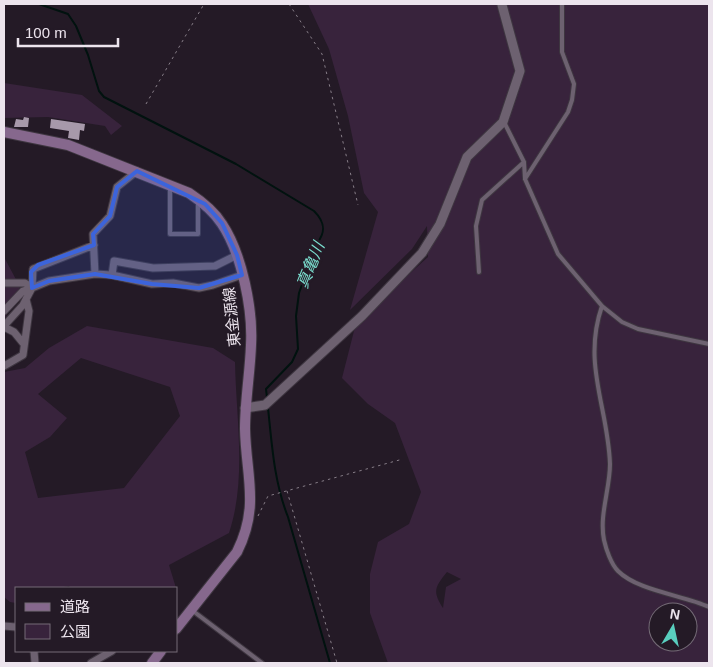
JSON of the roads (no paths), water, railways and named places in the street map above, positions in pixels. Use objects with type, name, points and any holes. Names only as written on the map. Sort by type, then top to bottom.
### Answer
[{"type":"main road","name":"東金源線","points":[[4,132],[68,145],[170,185],[198,199],[222,223],[237,255],[242,275],[251,336],[245,408],[245,439],[251,488],[248,524],[237,552],[178,626]]},
{"type":"main road","points":[[152,663],[159,652]]},
{"type":"street","points":[[245,408],[265,405],[362,316],[414,263],[435,234],[467,157],[504,122],[520,71],[502,4]]},
{"type":"street","points":[[96,274],[93,234],[110,216],[118,187],[136,171]]},
{"type":"street","points":[[23,343],[14,332],[4,327],[26,299],[32,288],[32,269],[94,245]]},
{"type":"street","points":[[112,275],[114,261],[153,268],[215,266],[237,255]]},
{"type":"street","points":[[4,311],[23,291],[49,281],[96,274],[112,275],[152,284],[174,283],[200,288],[242,275]]},
{"type":"street","points":[[4,283],[25,283],[32,288]]},
{"type":"street","points":[[4,366],[23,355],[23,343],[29,311],[26,299]]},
{"type":"street","points":[[92,663],[110,652]]},
{"type":"lane","points":[[525,179],[568,112],[572,100],[574,84],[562,52],[562,4]]},
{"type":"lane","points":[[504,122],[524,162],[525,179],[558,254],[602,306],[622,322],[638,329],[709,344]]},
{"type":"lane","points":[[478,272],[476,226],[482,200],[524,162]]},
{"type":"lane","points":[[170,185],[170,234],[198,234],[198,199]]},
{"type":"lane","points":[[602,306],[594,332],[593,355],[610,464],[603,523],[604,539],[608,554],[617,570],[632,580],[709,607]]},
{"type":"lane","points":[[191,610],[262,663]]},
{"type":"waterway","name":"真亀川","points":[[39,4],[68,14],[76,26],[88,55],[99,91],[104,97],[236,164],[314,211],[322,222],[322,234],[299,293],[296,316],[298,349],[292,362],[266,389],[267,398]]},
{"type":"waterway","name":"真亀川","points":[[268,408],[274,463],[283,504],[330,663]]}]
